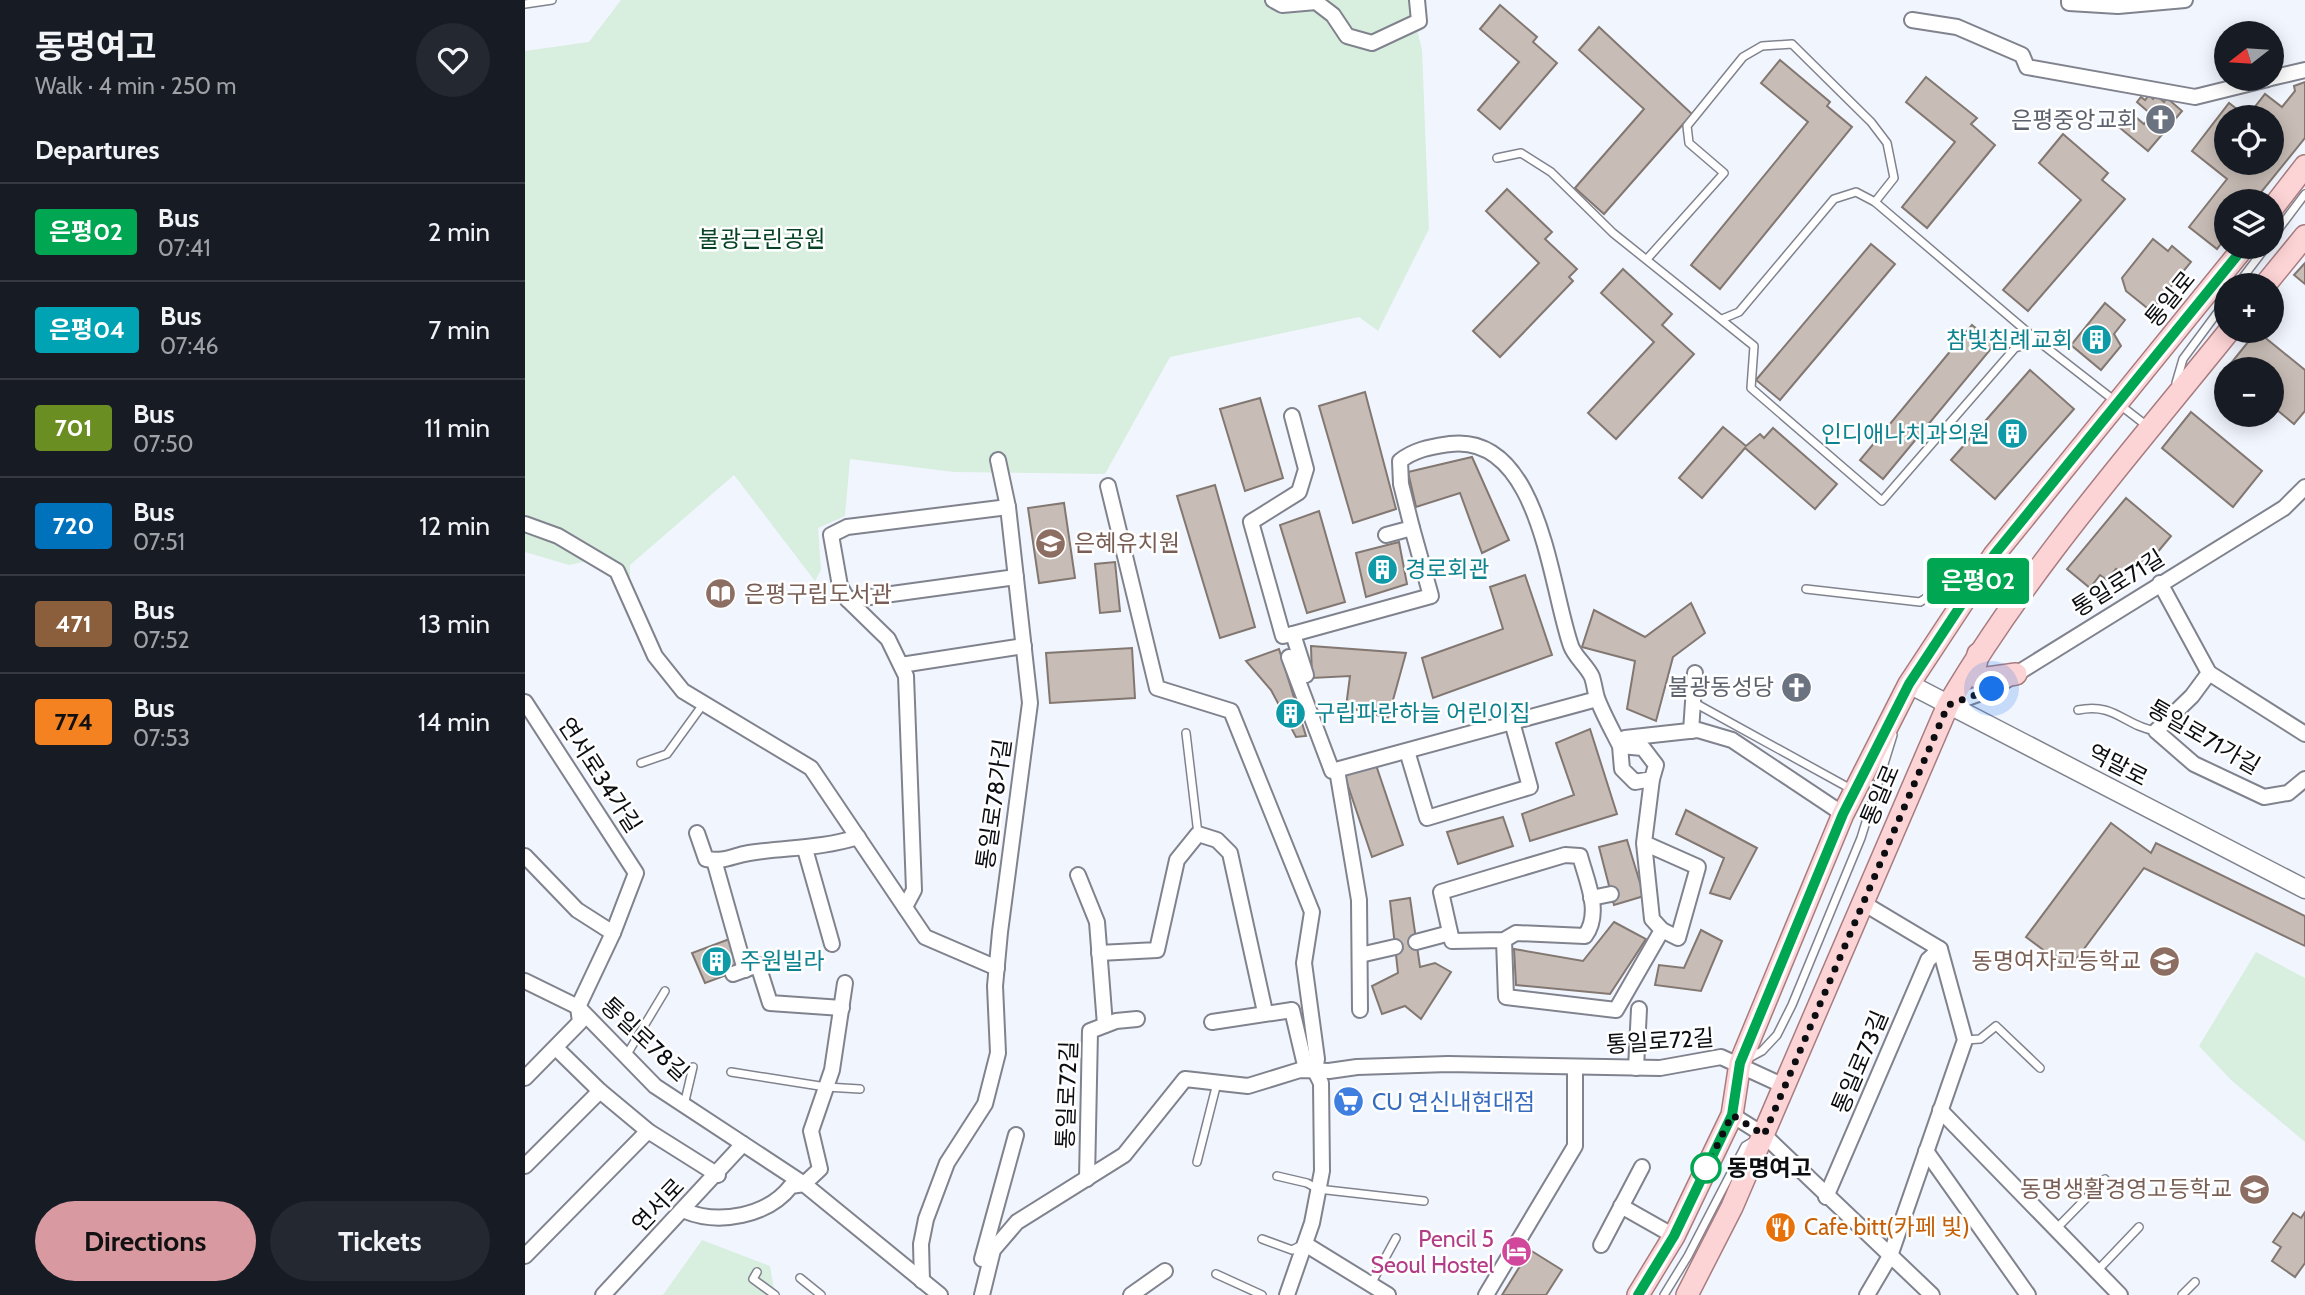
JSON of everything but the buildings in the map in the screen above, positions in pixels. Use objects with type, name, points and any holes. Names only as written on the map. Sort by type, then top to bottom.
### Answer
[{"type":"main road","points":[[2284,194],[2305,166]]},
{"type":"main road","points":[[2275,273],[2305,236]]},
{"type":"main road","name":"통일로","points":[[1639,1295],[1674,1236],[1732,1115],[1740,1063],[1843,814],[1909,684],[1994,555],[2234,259]]},
{"type":"main road","name":"통일로","points":[[1687,1295],[1732,1208],[1948,705],[1978,654],[2071,523],[2219,343]]},
{"type":"main road","points":[[1978,654],[1975,669],[1980,679],[2016,674]]},
{"type":"street","points":[[1273,0],[1282,5],[1316,2],[1333,15],[1347,36],[1372,43],[1419,21],[1417,0]]},
{"type":"street","points":[[2069,0],[2069,4],[2118,6],[2185,0]]},
{"type":"street","points":[[1912,20],[1957,27],[2022,55],[2027,66],[2195,97],[2219,91]]},
{"type":"street","points":[[2284,75],[2305,70]]},
{"type":"street","points":[[1292,416],[1306,469],[1299,492],[1251,522],[1283,636],[1431,596],[1401,484],[1400,461],[1411,452],[1456,444],[1477,444],[1493,452],[1522,488],[1543,541],[1571,648],[1591,676],[1597,699],[1620,746],[1622,769],[1635,782],[1652,779]]},
{"type":"street","name":"통일로78가길","points":[[922,1281],[921,1244],[926,1219],[947,1163],[985,1104],[998,1053],[997,968],[1030,703],[1008,507],[997,460]]},
{"type":"street","points":[[1108,486],[1157,688],[1231,711],[1312,912],[1304,963],[1317,1059],[1315,1071]]},
{"type":"street","name":"통일로71길","points":[[1948,705],[1992,689],[2284,508],[2305,487]]},
{"type":"street","points":[[905,907],[914,890],[906,676],[888,639],[848,600],[840,586],[831,535],[847,527],[1008,507]]},
{"type":"street","points":[[525,524],[558,536],[617,571],[655,656],[683,691],[811,768],[925,937],[997,968]]},
{"type":"street","points":[[1386,534],[1412,527]]},
{"type":"street","points":[[848,600],[1016,577]]},
{"type":"street","points":[[2160,583],[2209,673],[2305,734]]},
{"type":"street","points":[[1293,634],[1306,675]]},
{"type":"street","points":[[901,665],[1024,646]]},
{"type":"street","points":[[1289,657],[1332,771],[1597,699]]},
{"type":"street","points":[[1692,731],[1695,673]]},
{"type":"street","points":[[2156,731],[2192,696],[2209,673]]},
{"type":"street","name":"역말로","points":[[1909,684],[2305,888]]},
{"type":"street","name":"연서로34가길","points":[[525,702],[636,873]]},
{"type":"street","points":[[1407,751],[1427,818],[1530,787],[1513,722]]},
{"type":"street","points":[[1620,746],[1625,738],[1692,731],[1732,740],[1843,814]]},
{"type":"street","name":"통일로71가길","points":[[2156,731],[2194,764],[2264,797],[2288,793],[2305,779]]},
{"type":"street","points":[[1620,746],[1643,748],[1655,765],[1644,843],[1645,886],[1652,919],[1662,930],[1678,938],[1698,867],[1644,843]]},
{"type":"street","points":[[1337,770],[1359,900],[1360,1010]]},
{"type":"street","points":[[698,833],[706,859],[724,862],[746,853],[805,849],[858,837]]},
{"type":"street","points":[[1078,875],[1097,922],[1099,953],[1157,950],[1177,860],[1198,834],[1217,840],[1230,853],[1265,1013]]},
{"type":"street","points":[[805,849],[832,944]]},
{"type":"street","points":[[1565,855],[1580,856],[1591,898],[1593,925],[1585,936],[1516,933],[1504,940],[1452,941],[1441,891],[1565,855]]},
{"type":"street","points":[[525,856],[577,910],[613,933]]},
{"type":"street","points":[[714,860],[739,972],[758,965],[770,1003],[842,1008]]},
{"type":"street","name":"통일로78길","points":[[636,873],[613,933],[578,1007],[655,1086],[804,1184],[940,1295]]},
{"type":"street","points":[[1591,898],[1611,894]]},
{"type":"street","points":[[1863,903],[1940,949],[1965,1040],[1890,1256],[1867,1295]]},
{"type":"street","points":[[1504,940],[1506,997],[1616,1010],[1662,930]]},
{"type":"street","points":[[1416,942],[1450,933]]},
{"type":"street","points":[[1360,955],[1395,947]]},
{"type":"street","name":"통일로73길","points":[[1826,1197],[1928,960],[1940,949]]},
{"type":"street","name":"통일로72길","points":[[1087,1179],[1090,1031],[1105,1025],[1099,953]]},
{"type":"street","points":[[525,981],[578,1007],[580,1022],[525,1078]]},
{"type":"street","points":[[685,1210],[701,1217],[757,1213],[781,1199],[791,1186],[804,1184],[820,1169],[811,1131],[826,1087],[845,983]]},
{"type":"street","points":[[1636,1068],[1639,1009]]},
{"type":"street","points":[[1212,1021],[1292,1010],[1304,1061],[1315,1071],[1321,1083],[1322,1171],[1305,1244],[1287,1295]]},
{"type":"street","points":[[1105,1025],[1137,1019]]},
{"type":"street","points":[[556,1048],[600,1091],[648,1131],[718,1175]]},
{"type":"street","name":"통일로72길","points":[[982,1295],[993,1250],[1017,1223],[1124,1155],[1185,1079],[1248,1086],[1300,1070],[1448,1064],[1560,1065],[1574,1069],[1660,1068],[1721,1057],[1740,1063],[1783,1086]]},
{"type":"street","name":"통일로72길","points":[[1486,1295],[1575,1146],[1574,1069]]},
{"type":"street","points":[[525,1166],[600,1091]]},
{"type":"street","points":[[1940,1110],[2120,1295]]},
{"type":"street","points":[[1732,1115],[1764,1135],[1931,1295]]},
{"type":"street","points":[[525,1256],[648,1131]]},
{"type":"street","points":[[972,1295],[1016,1135]]},
{"type":"street","name":"연서로","points":[[603,1295],[718,1175],[743,1144]]},
{"type":"street","points":[[1926,1151],[2028,1295]]},
{"type":"street","points":[[1601,1245],[1642,1167]]},
{"type":"street","points":[[1621,1206],[1674,1236]]},
{"type":"street","points":[[1305,1244],[1388,1295]]},
{"type":"street","points":[[1132,1295],[1165,1271]]},
{"type":"lane","points":[[525,4],[552,0]]},
{"type":"lane","points":[[1647,259],[1724,173],[1689,143],[1687,126],[1743,57],[1762,46],[1792,44],[1887,143],[1894,178],[1875,202]]},
{"type":"lane","points":[[1497,158],[1521,153],[1541,166],[1613,233],[1754,346],[1751,388],[1882,501],[2015,348],[2038,341]]},
{"type":"lane","points":[[1722,319],[1739,312],[1834,199],[1856,192],[1875,202],[2038,341],[2120,402],[2150,429]]},
{"type":"lane","points":[[2284,222],[2305,194]]},
{"type":"lane","points":[[2246,273],[2257,259]]},
{"type":"lane","points":[[2170,404],[2183,359],[2214,317]]},
{"type":"lane","points":[[1806,589],[1920,602],[1966,570],[1979,579]]},
{"type":"lane","points":[[1740,1063],[1762,1051],[1777,1034],[1792,1005],[1861,838],[1909,684]]},
{"type":"lane","points":[[1693,701],[1855,791]]},
{"type":"lane","points":[[641,763],[667,754],[704,703]]},
{"type":"lane","name":"통일로71가길","points":[[2078,710],[2110,709],[2145,729],[2156,731]]},
{"type":"lane","points":[[1186,733],[1198,834]]},
{"type":"lane","points":[[626,1056],[665,991]]},
{"type":"lane","points":[[1965,1040],[1980,1039],[1996,1026],[2040,1068]]},
{"type":"lane","points":[[684,1105],[694,1067]]},
{"type":"lane","points":[[731,1072],[826,1087],[860,1089]]},
{"type":"lane","points":[[1198,1162],[1217,1083]]},
{"type":"lane","points":[[1664,1295],[1688,1256],[1745,1146],[1764,1135]]},
{"type":"lane","points":[[1277,1176],[1307,1183],[1318,1189],[1424,1201]]},
{"type":"lane","points":[[2056,1229],[2105,1179]]},
{"type":"lane","points":[[2097,1271],[2139,1227]]},
{"type":"lane","points":[[1371,1284],[1396,1238]]},
{"type":"lane","points":[[1262,1239],[1292,1250],[1305,1244]]},
{"type":"lane","points":[[757,1272],[753,1279],[775,1295]]},
{"type":"lane","points":[[1216,1274],[1262,1295]]},
{"type":"lane","points":[[800,1278],[821,1295]]},
{"type":"lane","points":[[2182,1295],[2195,1282]]},
{"type":"green space","name":"불광근린공원","points":[[621,0],[1410,0],[1422,50],[1429,229],[1378,331],[1359,317],[1170,357],[1105,474],[954,472],[850,459],[845,516],[818,528],[821,570],[815,581],[734,475],[630,565],[630,580],[623,580],[596,559],[569,565],[525,552],[525,51],[589,42]]},
{"type":"green space","points":[[2256,952],[2305,978],[2305,1142],[2231,1080],[2199,1046]]},
{"type":"green space","points":[[702,1240],[770,1266],[775,1295],[663,1295]]},
{"type":"bus line","name":"은평02","points":[[1638,1295],[1674,1236],[1732,1115],[1740,1063],[1843,814],[1909,684],[1994,555],[2235,259]]},
{"type":"place","name":"은평중앙교회","points":[[2161,120]]},
{"type":"place","name":"참빛침례교회","points":[[2096,340]]},
{"type":"place","name":"인디애나치과의원","points":[[2013,434]]},
{"type":"place","name":"은혜유치원","points":[[1051,543]]},
{"type":"place","name":"경로회관","points":[[1382,569]]},
{"type":"place","name":"은평구립도서관","points":[[721,594]]},
{"type":"place","name":"불광동성당","points":[[1797,687]]},
{"type":"place","name":"구립파란하늘 어린이집","points":[[1291,713]]},
{"type":"place","name":"주원빌라","points":[[717,961]]},
{"type":"place","name":"동명여자고등학교","points":[[2164,961]]},
{"type":"place","name":"CU 연신내현대점","points":[[1349,1102]]},
{"type":"place","name":"동명여고","points":[[1706,1168]]},
{"type":"place","name":"동명생활경영고등학교","points":[[2255,1189]]},
{"type":"place","name":"Cafe bitt(카페 빛)","points":[[1781,1227]]},
{"type":"place","name":"Pencil 5 Seoul Hostel","points":[[1517,1252]]},
{"type":"route","points":[[1706,1168],[1732,1115],[1764,1135],[1948,705],[1992,689]]}]
